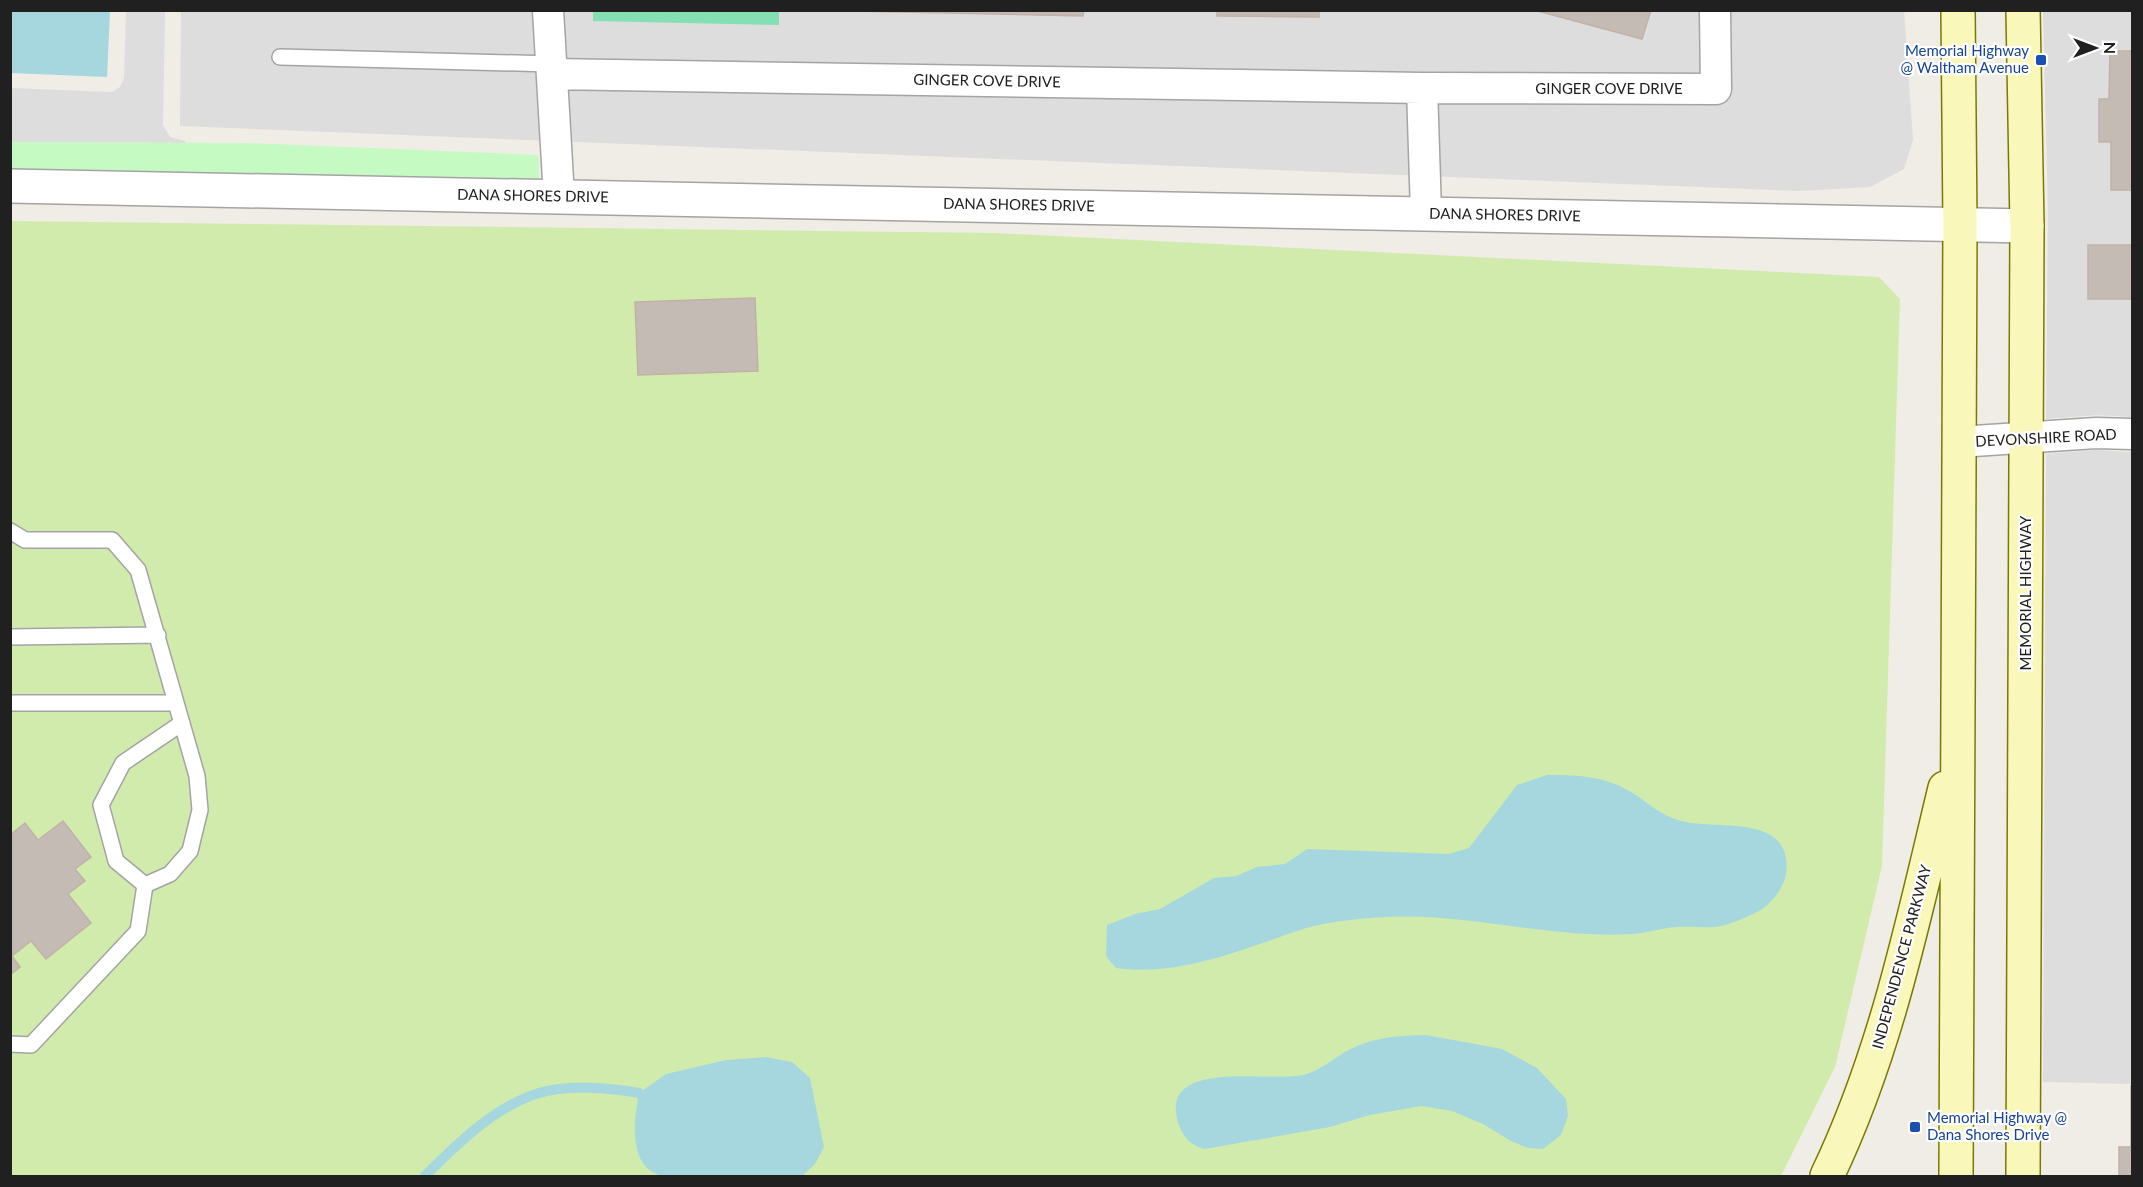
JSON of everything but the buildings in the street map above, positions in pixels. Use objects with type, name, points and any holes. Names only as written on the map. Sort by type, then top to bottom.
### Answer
[{"type":"main road","points":[[1958,10],[1960,225],[1958,1170]]},
{"type":"main road","name":"MEMORIAL HIGHWAY","points":[[2023,1176],[2027,438],[2024,10]]},
{"type":"main road","name":"INDEPENDENCE PARKWAY","points":[[1827,1176],[1846,1136],[1881,1043],[1905,959],[1958,731]]},
{"type":"street","points":[[548,10],[559,197]]},
{"type":"street","name":"GINGER COVE DRIVE","points":[[552,69],[1422,88],[1716,89],[1715,10]]},
{"type":"street","points":[[1422,88],[1426,213]]},
{"type":"street","name":"DANA SHORES DRIVE","points":[[10,186],[2027,226]]},
{"type":"street","name":"DEVONSHIRE ROAD","points":[[1959,442],[2097,433],[2133,434]]},
{"type":"lane","points":[[280,57],[552,69]]},
{"type":"lane","points":[[10,531],[26,540],[112,540],[138,570],[198,776],[200,810],[190,851],[171,874],[145,885]]},
{"type":"lane","points":[[10,637],[158,635]]},
{"type":"lane","points":[[10,703],[176,703]]},
{"type":"lane","points":[[145,885],[116,861],[101,805],[123,763],[182,723]]},
{"type":"lane","points":[[10,1044],[31,1045],[138,931],[145,885]]},
{"type":"shaded area","points":[[1904,10],[1913,140],[1904,169],[1870,187],[1799,191],[180,126],[181,11]]},
{"type":"shaded area","points":[[126,11],[165,11],[163,125],[170,137],[185,141],[185,143],[11,142],[11,88],[112,92],[120,87],[124,78]]},
{"type":"shaded area","points":[[2043,11],[2132,11],[2132,417],[2098,415],[2046,419],[2048,208]]},
{"type":"shaded area","points":[[2096,450],[2132,452],[2132,1084],[2043,1082],[2046,454]]},
{"type":"green space","points":[[593,11],[779,11],[779,25],[593,21]]},
{"type":"green space","points":[[11,142],[245,143],[538,155],[539,179],[11,169]]},
{"type":"green space","points":[[11,221],[994,233],[1879,277],[1900,299],[1882,866],[1835,1067],[1781,1176],[11,1176]]},
{"type":"water","points":[[11,10],[110,11],[107,77],[11,73]]},
{"type":"water","points":[[1547,775],[1582,776],[1604,780],[1625,789],[1661,813],[1678,820],[1729,825],[1764,832],[1777,840],[1785,854],[1786,874],[1782,885],[1762,909],[1737,921],[1716,927],[1676,927],[1638,933],[1601,935],[1448,919],[1386,917],[1344,921],[1303,929],[1234,953],[1164,969],[1116,968],[1106,956],[1107,925],[1135,914],[1160,909],[1214,878],[1236,876],[1257,867],[1285,864],[1307,849],[1449,854],[1469,848],[1517,785]]},
{"type":"water","points":[[1426,1035],[1502,1049],[1537,1068],[1566,1099],[1568,1116],[1561,1135],[1543,1149],[1528,1148],[1511,1141],[1483,1124],[1452,1111],[1421,1106],[1370,1115],[1330,1127],[1204,1149],[1188,1141],[1179,1125],[1176,1103],[1184,1089],[1199,1081],[1220,1077],[1303,1075],[1364,1043],[1390,1037]]},
{"type":"water","points":[[766,1057],[792,1062],[810,1078],[824,1147],[815,1164],[802,1176],[664,1176],[652,1172],[644,1164],[639,1154],[635,1129],[639,1093],[666,1074],[726,1060]]},
{"type":"waterway","points":[[425,1176],[477,1128],[522,1099],[562,1088],[603,1088],[639,1093]]},
{"type":"place","name":"Memorial Highway @ Waltham Avenue","points":[[2041,60]]},
{"type":"place","name":"Memorial Highway @ Dana Shores Drive","points":[[1915,1127]]}]
